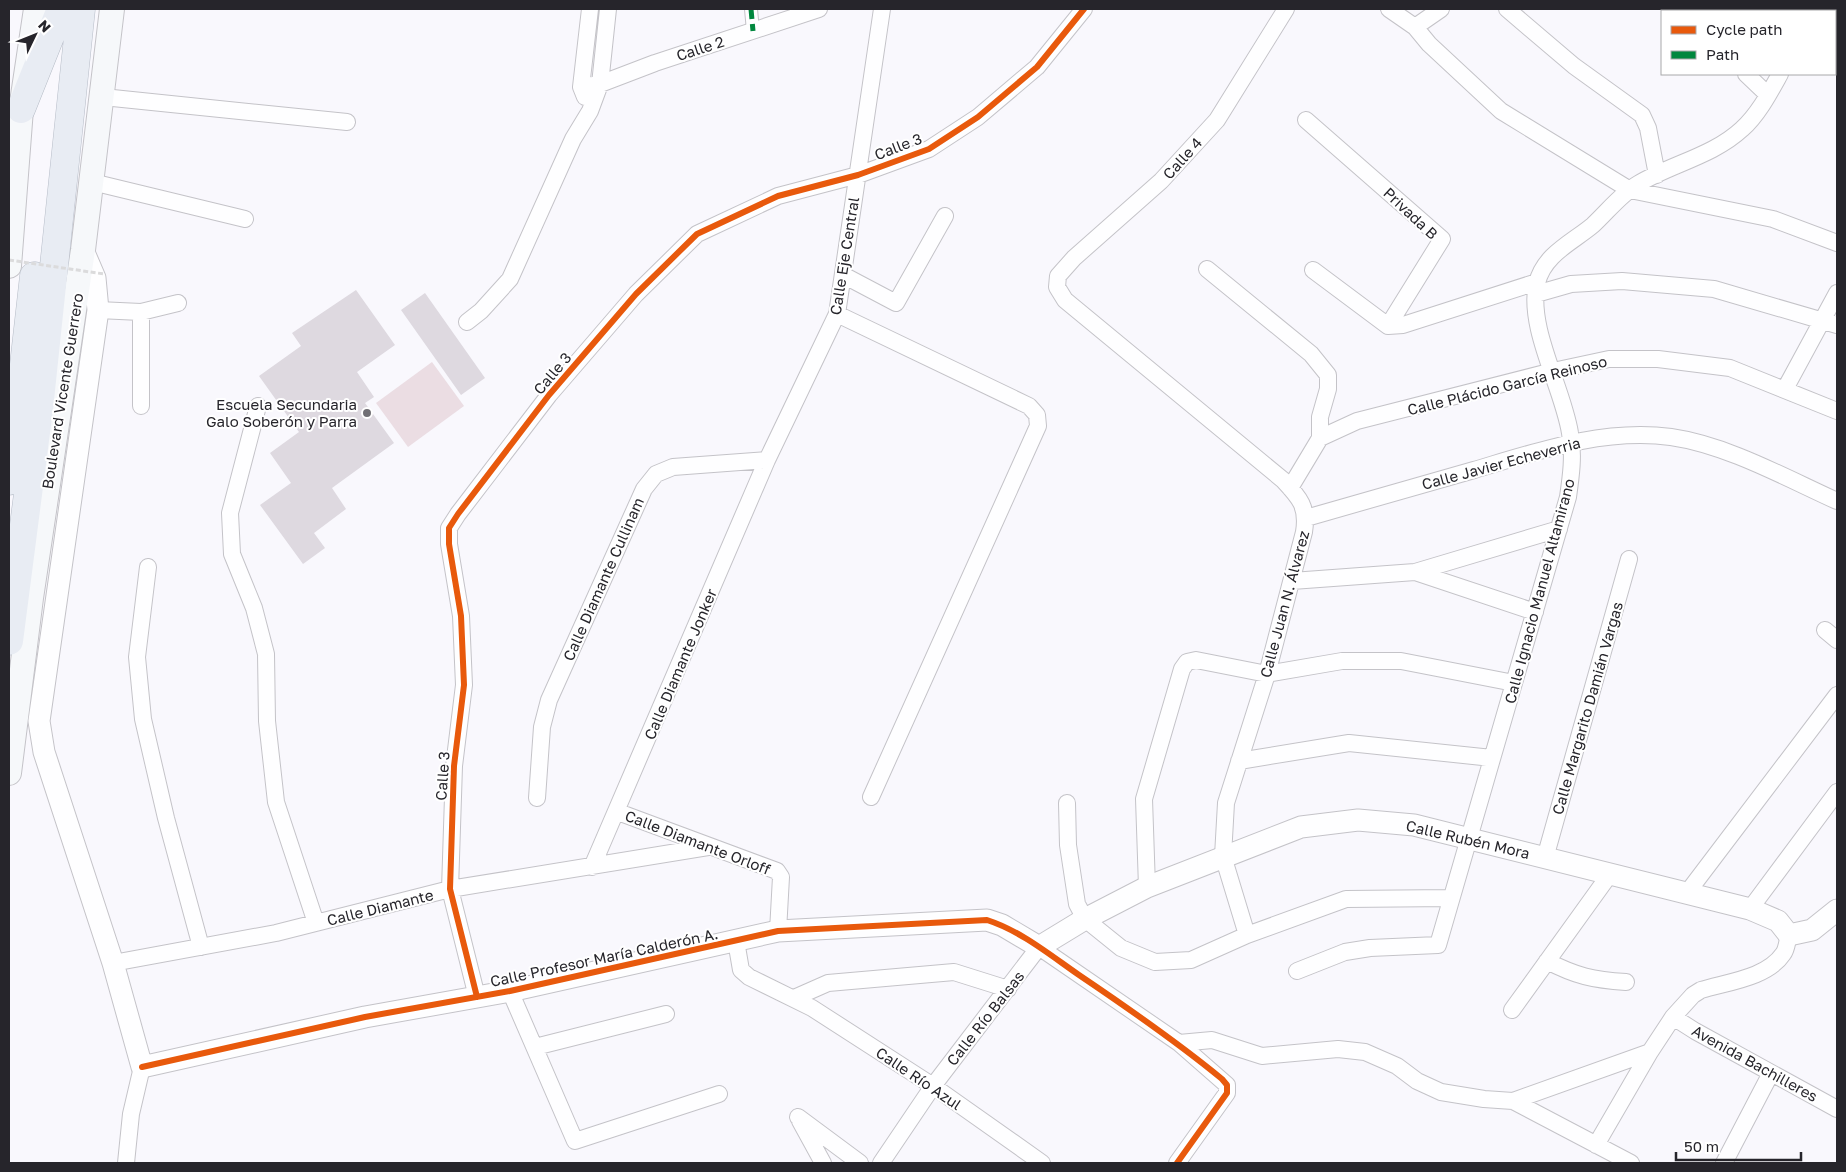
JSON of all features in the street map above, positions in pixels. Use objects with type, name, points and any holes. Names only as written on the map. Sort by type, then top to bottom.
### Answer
[{"type":"highway","points":[[15,107],[62,9]]},
{"type":"highway","points":[[9,481],[20,409],[62,9]]},
{"type":"highway","name":"Boulevard Vicente Guerrero","points":[[9,641],[39,409],[81,9]]},
{"type":"main road","points":[[9,266],[15,107],[36,9]]},
{"type":"main road","name":"Boulevard Vicente Guerrero","points":[[9,773],[31,598],[84,250],[112,9]]},
{"type":"street","points":[[590,9],[582,87],[590,111]]},
{"type":"street","points":[[467,322],[481,311],[510,279],[573,139],[590,111],[600,84],[608,9]]},
{"type":"street","points":[[751,9],[752,31]]},
{"type":"street","name":"Calle 2","points":[[582,87],[600,84],[819,9]]},
{"type":"street","name":"Calle Eje Central","points":[[767,460],[837,314],[882,9]]},
{"type":"street","name":"Calle 3","points":[[477,997],[450,889],[454,766],[464,686],[462,616],[449,544],[450,528],[454,521],[555,388],[636,294],[697,234],[778,196],[858,175],[928,149],[978,117],[1037,67],[1084,9]]},
{"type":"street","name":"Calle 4","points":[[1057,287],[1058,276],[1074,258],[1161,181],[1217,120],[1286,9]]},
{"type":"street","points":[[1389,9],[1414,27],[1429,44],[1501,111],[1630,190],[1773,219],[1837,243]]},
{"type":"street","points":[[1414,27],[1441,9]]},
{"type":"street","points":[[1507,9],[1574,66],[1642,115],[1648,128],[1658,175]]},
{"type":"street","points":[[1747,75],[1768,95]]},
{"type":"street","points":[[1537,288],[1551,258],[1565,244],[1592,226],[1630,190],[1701,156],[1742,130],[1768,95],[1779,75]]},
{"type":"street","points":[[103,97],[347,122]]},
{"type":"street","name":"Privada B","points":[[1306,120],[1442,239],[1388,326]]},
{"type":"street","points":[[92,182],[245,219]]},
{"type":"street","points":[[843,275],[896,303],[945,216]]},
{"type":"street","points":[[84,250],[95,278],[98,310],[39,720],[44,752],[112,963],[142,1067],[131,1114],[126,1163]]},
{"type":"street","points":[[1206,269],[1311,354],[1328,375],[1328,389],[1320,417],[1320,438],[1290,488]]},
{"type":"street","points":[[1313,270],[1388,326],[1403,325],[1537,288],[1622,281],[1714,288],[1830,323]]},
{"type":"street","name":"Calle Juan N. Álvarez","points":[[1057,287],[1065,300],[1290,488],[1303,504],[1306,518],[1292,581],[1267,674],[1226,802],[1224,856],[1247,935]]},
{"type":"street","name":"Calle Ignacio Manuel Altamirano","points":[[1296,971],[1345,952],[1370,948],[1438,946],[1568,497],[1572,467],[1571,442],[1553,370],[1536,319],[1537,288]]},
{"type":"street","points":[[1785,389],[1830,323],[1837,293]]},
{"type":"street","points":[[98,310],[141,312],[178,304]]},
{"type":"street","points":[[141,312],[141,406]]},
{"type":"street","points":[[837,314],[1029,406],[1037,415],[1038,426],[871,797]]},
{"type":"street","name":"Calle Plácido García Reinoso","points":[[1320,438],[1357,422],[1553,370],[1609,359],[1658,359],[1730,368],[1837,411]]},
{"type":"street","points":[[258,406],[230,513],[232,554],[254,608],[266,654],[267,722],[276,802],[316,923]]},
{"type":"street","name":"Calle Javier Echeverria","points":[[1306,518],[1571,442],[1627,435],[1670,437],[1699,443],[1749,462],[1837,501]]},
{"type":"street","name":"Calle Diamante Cullinam","points":[[537,798],[542,727],[549,700],[644,489],[656,474],[674,467],[767,460]]},
{"type":"street","name":"Calle Diamante Jonker","points":[[592,867],[618,812],[767,460]]},
{"type":"street","points":[[1292,581],[1415,572],[1559,528]]},
{"type":"street","name":"Calle Margarito Damián Vargas","points":[[1545,858],[1629,559]]},
{"type":"street","points":[[148,567],[137,657],[144,719],[166,818],[201,947]]},
{"type":"street","points":[[1415,572],[1534,612]]},
{"type":"street","points":[[1147,887],[1144,799],[1182,670],[1187,662],[1196,660],[1267,674],[1342,661],[1401,662],[1514,683]]},
{"type":"street","points":[[1687,893],[1837,695]]},
{"type":"street","points":[[1239,761],[1349,743],[1492,758]]},
{"type":"street","points":[[1750,909],[1837,792]]},
{"type":"street","points":[[1068,803],[1070,862],[1077,904],[1085,919],[1120,948],[1155,962],[1191,960],[1247,935],[1346,899],[1451,898]]},
{"type":"street","name":"Calle Diamante Orloff","points":[[618,812],[708,847],[777,871],[781,877],[778,931]]},
{"type":"street","name":"Calle Rubén Mora","points":[[1039,947],[1085,919],[1147,887],[1224,856],[1302,827],[1358,820],[1414,824],[1750,909],[1778,921],[1789,935]]},
{"type":"street","name":"Calle Diamante","points":[[112,963],[276,933],[450,889],[708,847]]},
{"type":"street","points":[[1512,1010],[1610,874]]},
{"type":"street","points":[[1596,1145],[1650,1052],[1673,1017],[1693,995],[1701,990],[1757,973],[1775,964],[1785,952],[1789,935],[1812,930],[1837,910]]},
{"type":"street","name":"Calle Profesor María Calderón A.","points":[[142,1067],[366,1017],[510,991],[778,931],[987,920],[1002,925],[1039,947]]},
{"type":"street","name":"Calle Río Azul","points":[[736,941],[741,970],[749,977],[794,998],[933,1086],[1033,1160]]},
{"type":"street","points":[[1039,947],[1179,1043],[1222,1079],[1227,1086],[1227,1093],[1177,1163]]},
{"type":"street","name":"Calle Río Balsas","points":[[881,1163],[933,1086],[1039,947]]},
{"type":"street","points":[[1547,961],[1572,974],[1595,980],[1626,982]]},
{"type":"street","points":[[794,998],[828,983],[954,972],[1008,990]]},
{"type":"street","points":[[510,991],[575,1141],[719,1094]]},
{"type":"street","points":[[534,1047],[666,1014]]},
{"type":"street","name":"Avenida Bachilleres","points":[[1673,1017],[1837,1109]]},
{"type":"street","points":[[1179,1043],[1212,1040],[1262,1056],[1338,1049],[1365,1052],[1397,1066],[1417,1081],[1441,1092],[1484,1100],[1512,1101],[1650,1052]]},
{"type":"street","points":[[1724,1163],[1771,1073]]},
{"type":"street","points":[[1512,1101],[1631,1163]]},
{"type":"street","points":[[823,1163],[798,1117],[860,1163]]},
{"type":"path","points":[[9,260],[104,274]]},
{"type":"shaded area","points":[[432,362],[464,406],[408,447],[376,403]]},
{"type":"building","points":[[356,290],[395,345],[357,372],[374,397],[365,403],[394,443],[332,488],[346,509],[314,533],[325,548],[303,564],[260,505],[291,483],[270,453],[299,432],[259,376],[301,346],[292,333]]},
{"type":"building","points":[[425,293],[485,378],[461,395],[401,310]]},
{"type":"marked path","points":[[751,9],[753,31]]},
{"type":"cycle path","points":[[477,997],[450,889],[454,766],[464,685],[461,616],[449,544],[449,528],[549,395],[636,294],[697,234],[778,196],[858,175],[929,149],[978,117],[1037,67],[1084,9]]},
{"type":"cycle path","points":[[142,1067],[365,1017],[510,991],[778,931],[987,920],[1012,930],[1134,1012],[1205,1065],[1227,1085],[1227,1093],[1177,1163]]},
{"type":"place","name":"Escuela Secundaria Galo Soberón y Parra","points":[[367,413]]}]
